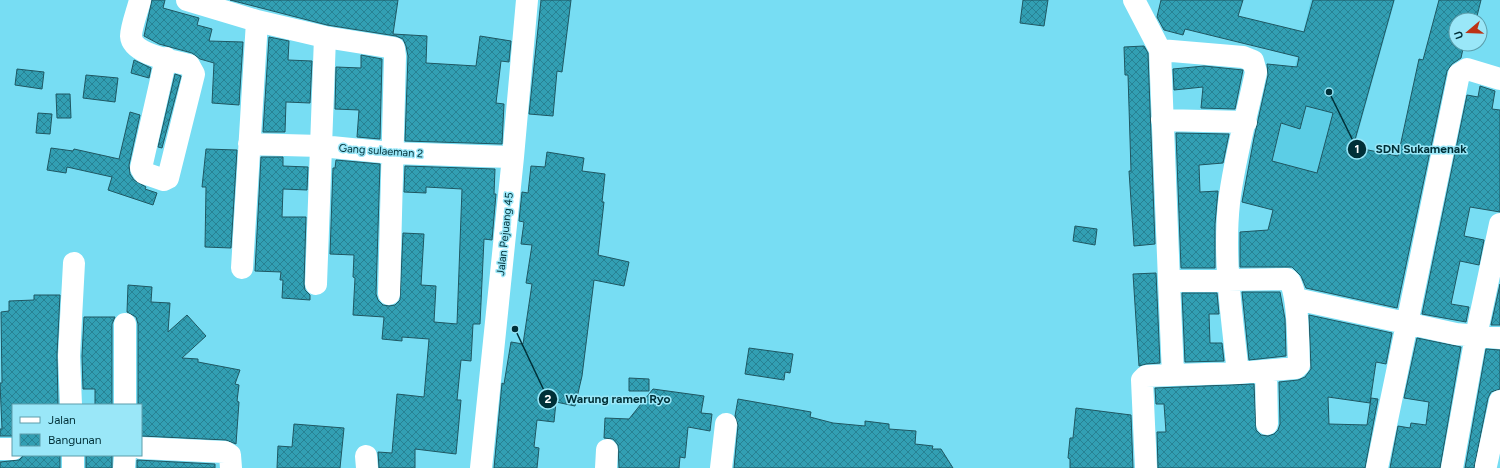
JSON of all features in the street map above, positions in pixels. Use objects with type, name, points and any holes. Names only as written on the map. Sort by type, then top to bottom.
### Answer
[{"type":"street","points":[[140,0],[131,36],[134,45],[143,52],[166,58],[190,65],[194,74],[168,178],[164,180],[144,173],[141,168],[166,58]]},
{"type":"street","points":[[186,0],[256,21],[325,37],[394,48],[388,294]]},
{"type":"street","name":"Jalan Pejuang 45","points":[[481,468],[513,157],[527,0]]},
{"type":"street","points":[[1134,0],[1160,50],[1173,375]]},
{"type":"street","points":[[242,268],[256,21]]},
{"type":"street","points":[[316,284],[325,37]]},
{"type":"street","points":[[1160,50],[1243,57],[1254,61],[1256,72],[1229,203],[1229,281],[1238,373]]},
{"type":"street","points":[[1377,468],[1459,74],[1467,69],[1500,79]]},
{"type":"street","points":[[1162,120],[1246,122]]},
{"type":"street","name":"Gang sulaeman 2","points":[[249,144],[321,146],[392,153],[513,157]]},
{"type":"street","points":[[1452,468],[1476,336],[1500,224]]},
{"type":"street","points":[[71,404],[69,356],[74,262]]},
{"type":"street","points":[[1146,468],[1142,380],[1146,376],[1266,372],[1298,367],[1296,299],[1292,283],[1287,279],[1169,281]]},
{"type":"street","points":[[1296,299],[1407,324],[1476,336],[1500,338]]},
{"type":"street","points":[[125,324],[125,404]]},
{"type":"street","points":[[1266,372],[1267,424]]},
{"type":"street","points":[[1486,466],[1500,401]]},
{"type":"street","points":[[721,468],[726,424]]},
{"type":"street","points":[[142,448],[172,459],[225,452],[230,454],[232,468]]},
{"type":"street","points":[[0,449],[12,449]]},
{"type":"street","points":[[73,456],[73,468]]},
{"type":"street","points":[[124,468],[125,456]]},
{"type":"shaded area","points":[[1311,0],[1395,0],[1351,158],[1262,205]]},
{"type":"building","points":[[152,0],[165,0],[163,8],[199,18],[197,25],[212,29],[209,41],[243,42],[239,105],[212,103],[214,63],[200,59],[192,53],[159,44],[144,36]]},
{"type":"building","points":[[230,0],[398,0],[393,34],[427,36],[426,63],[476,66],[480,36],[511,41],[509,62],[501,61],[496,103],[504,104],[502,144],[405,141],[408,56],[403,39],[396,36],[327,25]]},
{"type":"building","points":[[541,0],[571,0],[562,72],[557,71],[553,116],[529,114]]},
{"type":"building","points":[[1023,0],[1048,0],[1044,26],[1020,23]]},
{"type":"building","points":[[1161,0],[1243,0],[1238,16],[1304,32],[1313,0],[1394,0],[1353,147],[1398,156],[1419,59],[1423,60],[1439,0],[1481,0],[1478,12],[1448,12],[1448,52],[1462,52],[1461,58],[1452,64],[1447,71],[1397,308],[1306,288],[1301,276],[1292,267],[1240,267],[1240,232],[1268,230],[1273,210],[1242,202],[1268,75],[1267,64],[1297,67],[1299,57],[1185,29],[1183,35],[1164,30],[1157,17]],"holes":[[[1306,106],[1333,113],[1317,173],[1272,161],[1281,123],[1300,129]]]},
{"type":"building","points":[[269,37],[289,41],[288,60],[312,61],[310,103],[286,102],[285,132],[263,132]]},
{"type":"building","points":[[1144,46],[1148,53],[1155,244],[1134,246],[1129,171],[1131,171],[1128,75],[1125,75],[1124,47]]},
{"type":"building","points":[[361,55],[382,59],[380,139],[357,137],[359,110],[335,109],[336,67],[361,68]]},
{"type":"building","points":[[134,60],[151,68],[149,78],[131,73]]},
{"type":"building","points":[[1204,66],[1243,70],[1235,109],[1201,108],[1203,87],[1174,90],[1173,69]]},
{"type":"building","points":[[17,69],[44,72],[42,89],[15,85]]},
{"type":"building","points":[[175,74],[181,76],[162,148],[158,147]]},
{"type":"building","points":[[86,75],[118,78],[115,102],[83,98]]},
{"type":"building","points":[[1480,86],[1495,91],[1492,109],[1500,110],[1500,212],[1470,207],[1464,236],[1484,240],[1479,265],[1460,261],[1451,304],[1469,307],[1466,322],[1422,314],[1467,95],[1478,97]]},
{"type":"building","points":[[56,94],[70,94],[71,118],[57,118]]},
{"type":"building","points":[[130,112],[140,115],[129,165],[130,174],[134,180],[146,187],[145,189],[157,193],[153,205],[108,190],[112,177],[67,167],[66,173],[47,170],[51,148],[73,151],[74,149],[119,159]]},
{"type":"building","points":[[38,113],[52,114],[50,134],[36,133]]},
{"type":"building","points":[[1176,133],[1229,134],[1223,163],[1199,165],[1200,192],[1218,191],[1215,224],[1215,268],[1181,268]]},
{"type":"building","points":[[206,149],[237,150],[231,248],[205,247],[206,187],[202,187]]},
{"type":"building","points":[[547,152],[584,158],[582,171],[605,174],[602,202],[604,202],[598,255],[629,262],[624,286],[594,280],[582,376],[575,406],[556,402],[554,422],[537,420],[534,447],[539,448],[537,468],[494,468],[502,383],[504,384],[511,342],[523,344],[532,284],[526,283],[532,245],[521,244],[524,222],[519,221],[522,192],[528,193],[531,166],[545,167]]},
{"type":"building","points":[[261,157],[283,157],[283,166],[308,167],[307,190],[283,189],[282,217],[306,217],[304,284],[305,290],[310,295],[310,300],[282,298],[283,280],[280,280],[281,272],[255,271]]},
{"type":"building","points":[[336,160],[380,164],[376,294],[378,300],[383,305],[389,306],[395,305],[400,300],[403,233],[424,234],[421,285],[436,286],[434,322],[457,324],[462,189],[426,187],[426,193],[404,192],[405,166],[495,169],[494,194],[496,194],[492,240],[484,239],[480,324],[473,324],[471,361],[461,360],[457,400],[461,400],[456,454],[415,449],[415,468],[379,468],[378,452],[392,453],[397,394],[424,397],[429,339],[402,337],[402,341],[382,339],[384,317],[353,315],[355,278],[353,277],[354,255],[330,254],[333,168],[335,168]]},
{"type":"building","points":[[1075,226],[1097,229],[1095,245],[1073,241]]},
{"type":"building","points":[[1156,273],[1160,363],[1139,366],[1133,274]]},
{"type":"building","points":[[1500,284],[1500,325],[1491,325]]},
{"type":"building","points":[[128,285],[152,287],[151,302],[170,303],[168,332],[187,315],[206,336],[182,358],[198,359],[198,362],[240,370],[235,384],[239,385],[236,444],[226,440],[142,436],[142,404],[138,404],[138,324],[136,317],[127,312]]},
{"type":"building","points":[[1242,292],[1280,292],[1285,319],[1286,356],[1249,360]]},
{"type":"building","points":[[1182,293],[1217,293],[1219,314],[1209,314],[1210,343],[1222,343],[1224,361],[1185,362]]},
{"type":"building","points":[[34,295],[60,295],[57,355],[58,404],[12,404],[12,436],[0,436],[0,429],[2,429],[0,383],[2,383],[1,312],[9,311],[9,301],[34,300]]},
{"type":"building","points":[[1309,315],[1392,333],[1386,364],[1376,362],[1370,403],[1328,397],[1329,424],[1367,425],[1371,398],[1378,399],[1365,468],[1158,468],[1157,432],[1166,432],[1164,404],[1156,404],[1155,388],[1254,384],[1256,430],[1261,435],[1268,436],[1274,434],[1278,430],[1280,424],[1279,382],[1298,380],[1305,377],[1311,369]]},
{"type":"building","points":[[84,317],[115,317],[112,324],[112,404],[95,404],[95,389],[83,389],[82,356]]},
{"type":"building","points":[[1417,338],[1461,347],[1440,468],[1390,468],[1398,426],[1410,428],[1411,423],[1426,425],[1429,402],[1404,398]]},
{"type":"building","points":[[749,348],[793,354],[790,373],[785,372],[784,380],[745,374]]},
{"type":"building","points":[[1486,349],[1500,350],[1500,389],[1491,392],[1488,398],[1474,468],[1465,468]]},
{"type":"building","points":[[629,378],[649,379],[649,391],[629,391]]},
{"type":"building","points":[[653,389],[704,396],[701,413],[712,414],[710,431],[688,427],[685,458],[680,457],[679,468],[619,468],[618,445],[613,439],[604,438],[605,418],[629,419]]},
{"type":"building","points":[[738,399],[811,412],[810,417],[833,423],[865,426],[865,421],[889,424],[889,429],[916,431],[915,444],[933,446],[932,449],[941,449],[953,468],[734,468],[738,425],[735,416]]},
{"type":"building","points":[[1076,408],[1131,415],[1133,468],[1070,468],[1070,459],[1068,458],[1070,438],[1073,438]]},
{"type":"building","points":[[294,424],[344,428],[340,468],[277,468],[278,446],[292,447]]},
{"type":"building","points":[[23,456],[60,456],[60,468],[0,468],[0,462],[19,460]]},
{"type":"building","points":[[86,456],[112,456],[112,468],[86,468]]},
{"type":"building","points":[[137,460],[215,464],[215,468],[137,468]]},
{"type":"place","name":"SDN Sukamenak","points":[[1329,92]]},
{"type":"place","name":"Warung ramen Ryo","points":[[515,329]]}]
